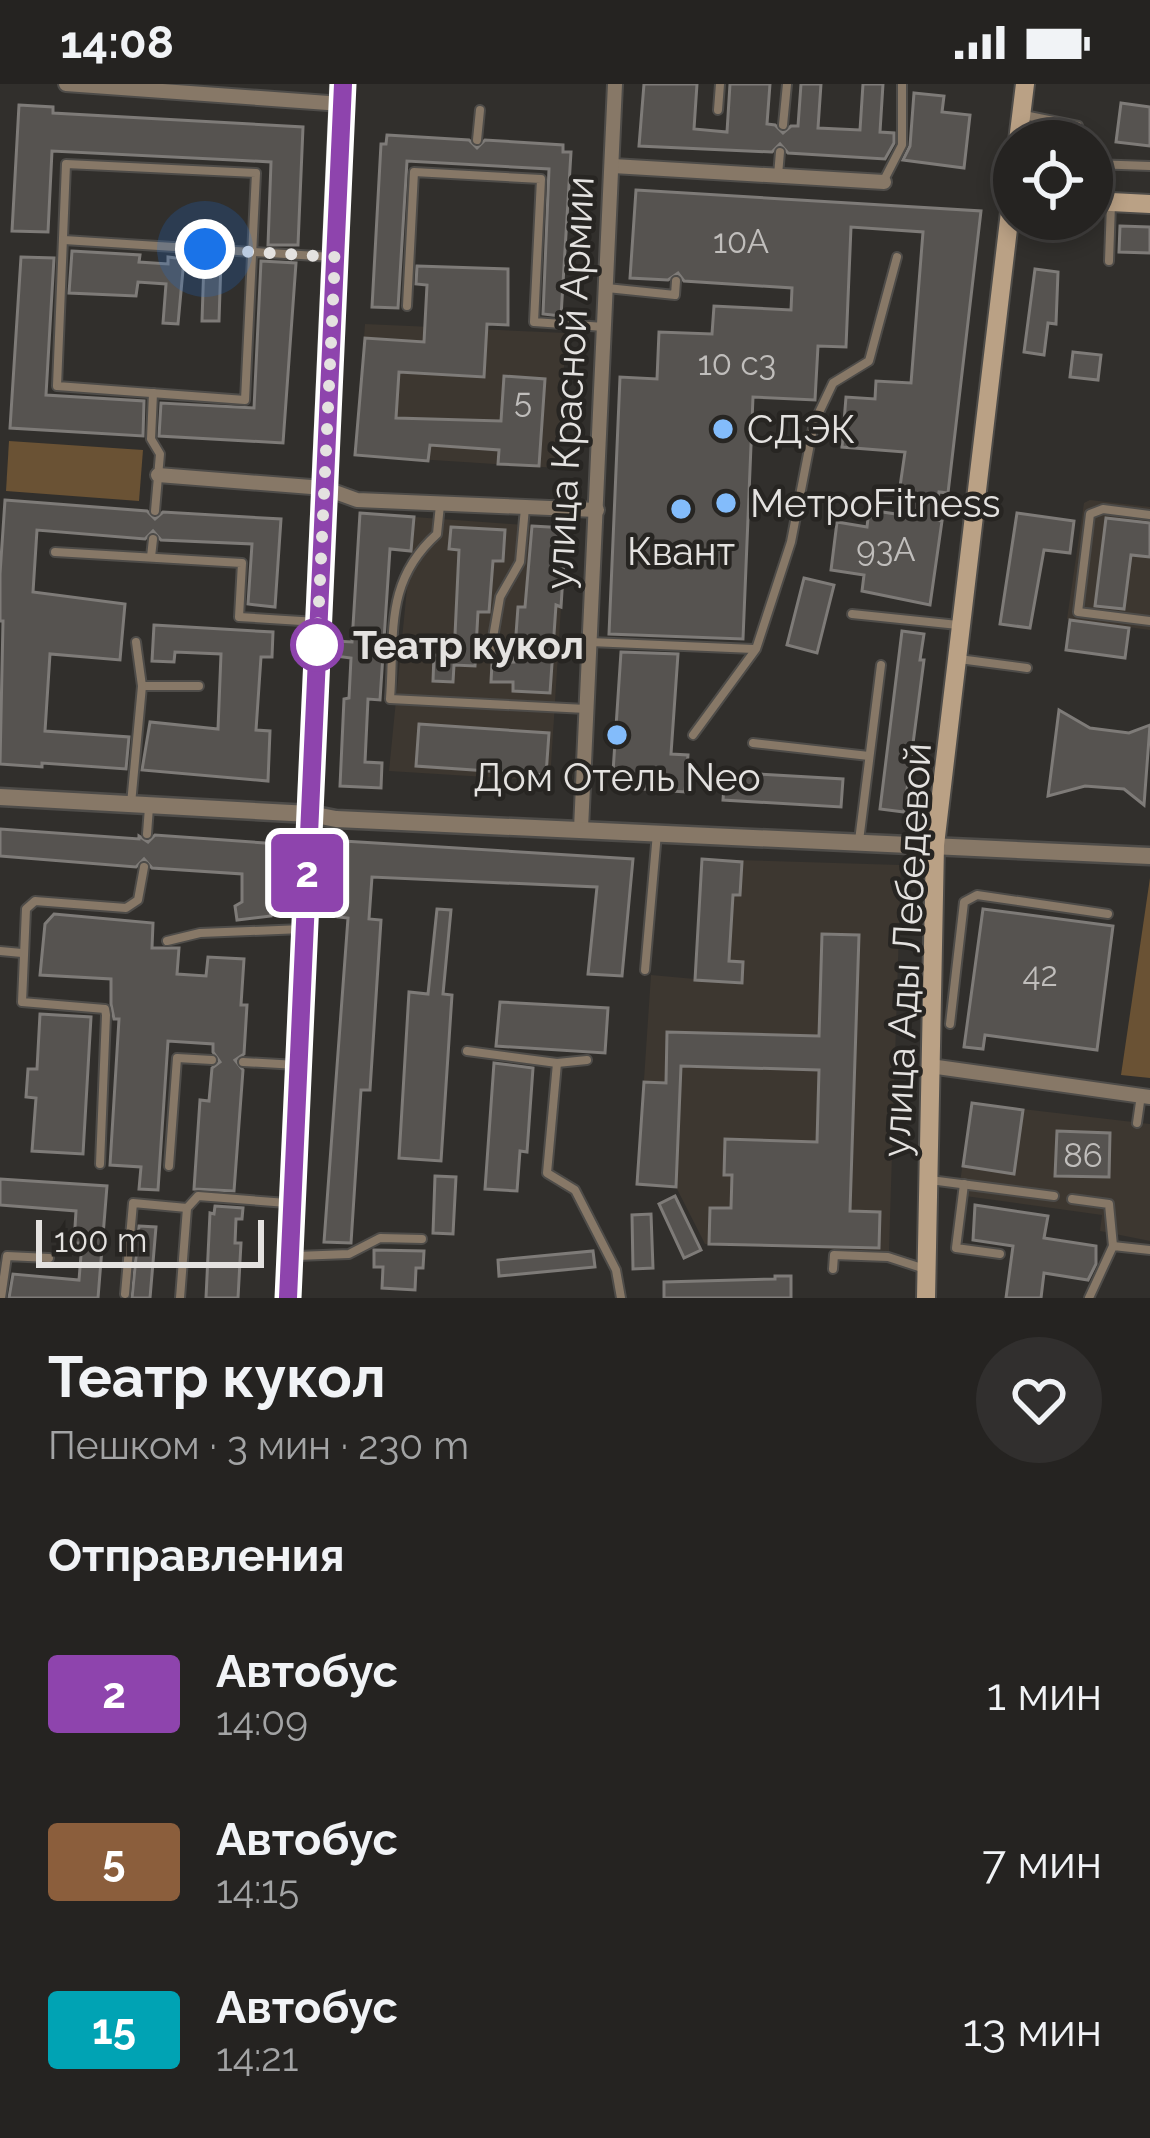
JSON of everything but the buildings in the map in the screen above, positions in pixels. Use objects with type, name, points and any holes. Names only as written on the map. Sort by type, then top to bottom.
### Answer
[{"type":"main road","points":[[1020,120],[1025,84]]},
{"type":"main road","points":[[288,1298],[342,94]]},
{"type":"main road","points":[[1113,202],[1150,204]]},
{"type":"main road","name":"улица Ады Лебедевой","points":[[926,1298],[935,844],[1007,240]]},
{"type":"street","points":[[66,84],[342,94]]},
{"type":"street","name":"улица Красной Армии","points":[[581,829],[615,84]]},
{"type":"street","points":[[613,166],[884,182]]},
{"type":"street","points":[[158,475],[324,488],[357,500],[596,510]]},
{"type":"street","points":[[0,797],[336,819],[1150,856]]},
{"type":"street","points":[[930,1066],[1146,1096]]},
{"type":"lane","points":[[718,110],[720,84]]},
{"type":"lane","points":[[783,125],[787,84]]},
{"type":"lane","points":[[884,182],[902,145],[902,84]]},
{"type":"lane","points":[[477,140],[480,110]]},
{"type":"lane","points":[[1021,115],[1062,120]]},
{"type":"lane","points":[[778,175],[780,152]]},
{"type":"lane","points":[[66,164],[256,173],[252,252],[245,400],[57,386],[66,164]]},
{"type":"lane","points":[[1113,165],[1150,166]]},
{"type":"lane","points":[[407,306],[414,172],[475,170],[541,179],[533,322],[605,327]]},
{"type":"lane","points":[[64,240],[335,257]]},
{"type":"lane","points":[[1107,240],[1109,261]]},
{"type":"lane","points":[[693,735],[756,649],[791,542],[814,423],[833,383],[869,361],[897,257]]},
{"type":"lane","points":[[608,288],[675,295],[676,281]]},
{"type":"lane","points":[[153,393],[151,440],[160,454],[154,511]]},
{"type":"lane","points":[[440,503],[437,534],[415,554],[398,584],[390,699],[586,709]]},
{"type":"lane","points":[[490,655],[500,597],[520,562],[525,507]]},
{"type":"lane","points":[[1150,515],[1103,509],[1090,514],[1078,612],[1150,621]]},
{"type":"lane","points":[[152,557],[153,539]]},
{"type":"lane","points":[[55,551],[242,562],[239,617],[318,622]]},
{"type":"lane","points":[[852,614],[961,626]]},
{"type":"lane","points":[[136,642],[142,686],[140,805],[147,834]]},
{"type":"lane","points":[[590,642],[756,649]]},
{"type":"lane","points":[[957,658],[1027,668]]},
{"type":"lane","points":[[860,841],[881,664]]},
{"type":"lane","points":[[142,686],[199,686]]},
{"type":"lane","points":[[753,743],[869,756]]},
{"type":"lane","points":[[645,970],[657,832]]},
{"type":"lane","points":[[100,1164],[104,1009],[22,1002],[26,909],[35,901],[126,908],[138,900],[144,867]]},
{"type":"lane","points":[[950,1024],[964,902],[977,896],[1108,914]]},
{"type":"lane","points":[[167,941],[200,933],[304,929]]},
{"type":"lane","points":[[0,951],[22,953]]},
{"type":"lane","points":[[933,952],[959,955]]},
{"type":"lane","points":[[467,1051],[557,1063],[587,1060]]},
{"type":"lane","points":[[169,1166],[177,1058],[212,1060]]},
{"type":"lane","points":[[243,1062],[298,1065]]},
{"type":"lane","points":[[557,1063],[547,1173],[575,1190],[616,1270],[621,1298]]},
{"type":"lane","points":[[1137,1123],[1146,1096]]},
{"type":"lane","points":[[928,1180],[1054,1196]]},
{"type":"lane","points":[[964,1184],[954,1253],[1000,1255]]},
{"type":"lane","points":[[179,1298],[187,1208],[198,1196],[292,1203]]},
{"type":"lane","points":[[1072,1199],[1109,1204],[1113,1246],[1089,1298]]},
{"type":"lane","points":[[125,1294],[133,1203],[187,1208]]},
{"type":"lane","points":[[290,1257],[349,1254],[380,1238],[422,1239]]},
{"type":"lane","points":[[1113,1246],[1150,1250]]},
{"type":"lane","points":[[833,1269],[834,1255],[888,1257],[926,1270]]},
{"type":"lane","points":[[1,1298],[7,1256],[49,1258]]},
{"type":"shaded area","points":[[365,324],[566,333],[558,468],[355,455]]},
{"type":"shaded area","points":[[9,441],[143,450],[139,501],[6,491]]},
{"type":"shaded area","points":[[1084,503],[1150,507],[1150,630],[1067,619]]},
{"type":"shaded area","points":[[414,517],[566,528],[550,781],[389,771]]},
{"type":"shaded area","points":[[702,859],[901,865],[889,1251],[705,1244],[676,1187],[637,1184],[651,975],[695,979]]},
{"type":"shaded area","points":[[1150,878],[1150,1078],[1121,1075]]},
{"type":"shaded area","points":[[972,1103],[1150,1124],[1150,1241],[1100,1231],[1102,1215],[958,1195]]},
{"type":"bus line","name":"2","points":[[288,1298],[343,84]]},
{"type":"place","name":"СДЭК","points":[[723,429]]},
{"type":"place","name":"МетроFitness","points":[[726,503]]},
{"type":"place","name":"Квант","points":[[681,509]]},
{"type":"place","name":"Театр кукол","points":[[317,645]]},
{"type":"place","name":"Дом Отель Neo","points":[[617,735]]},
{"type":"route","points":[[205,249],[335,257],[317,645]]}]
